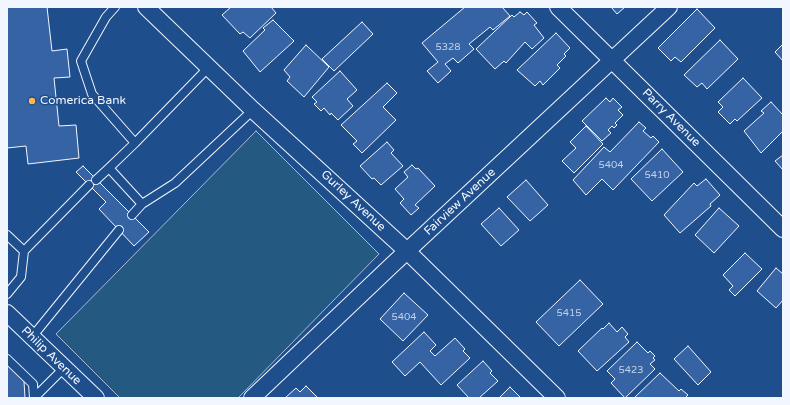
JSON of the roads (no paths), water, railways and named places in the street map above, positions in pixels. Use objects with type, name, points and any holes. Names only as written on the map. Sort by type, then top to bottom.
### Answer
[{"type":"street","name":"Gurley Avenue","points":[[146,7],[253,110],[407,251],[557,398]]},
{"type":"street","name":"Parry Avenue","points":[[558,7],[783,229]]},
{"type":"street","name":"Fairview Avenue","points":[[252,398],[407,251],[669,7]]},
{"type":"street","name":"Philip Avenue","points":[[7,313],[64,368],[91,397]]},
{"type":"lane","points":[[115,7],[106,16],[81,61],[92,94],[135,143]]},
{"type":"lane","points":[[96,180],[135,143],[209,67]]},
{"type":"lane","points":[[132,215],[142,204],[175,183],[253,110]]},
{"type":"lane","points":[[109,168],[142,204]]},
{"type":"lane","points":[[7,294],[21,277],[24,251],[90,185]]},
{"type":"lane","points":[[32,337],[119,230]]},
{"type":"lane","points":[[7,235],[24,251]]},
{"type":"lane","points":[[7,358],[33,384],[34,398]]},
{"type":"lane","points":[[34,398],[64,368]]},
{"type":"place","name":"Comerica Bank","points":[[32,101]]}]
